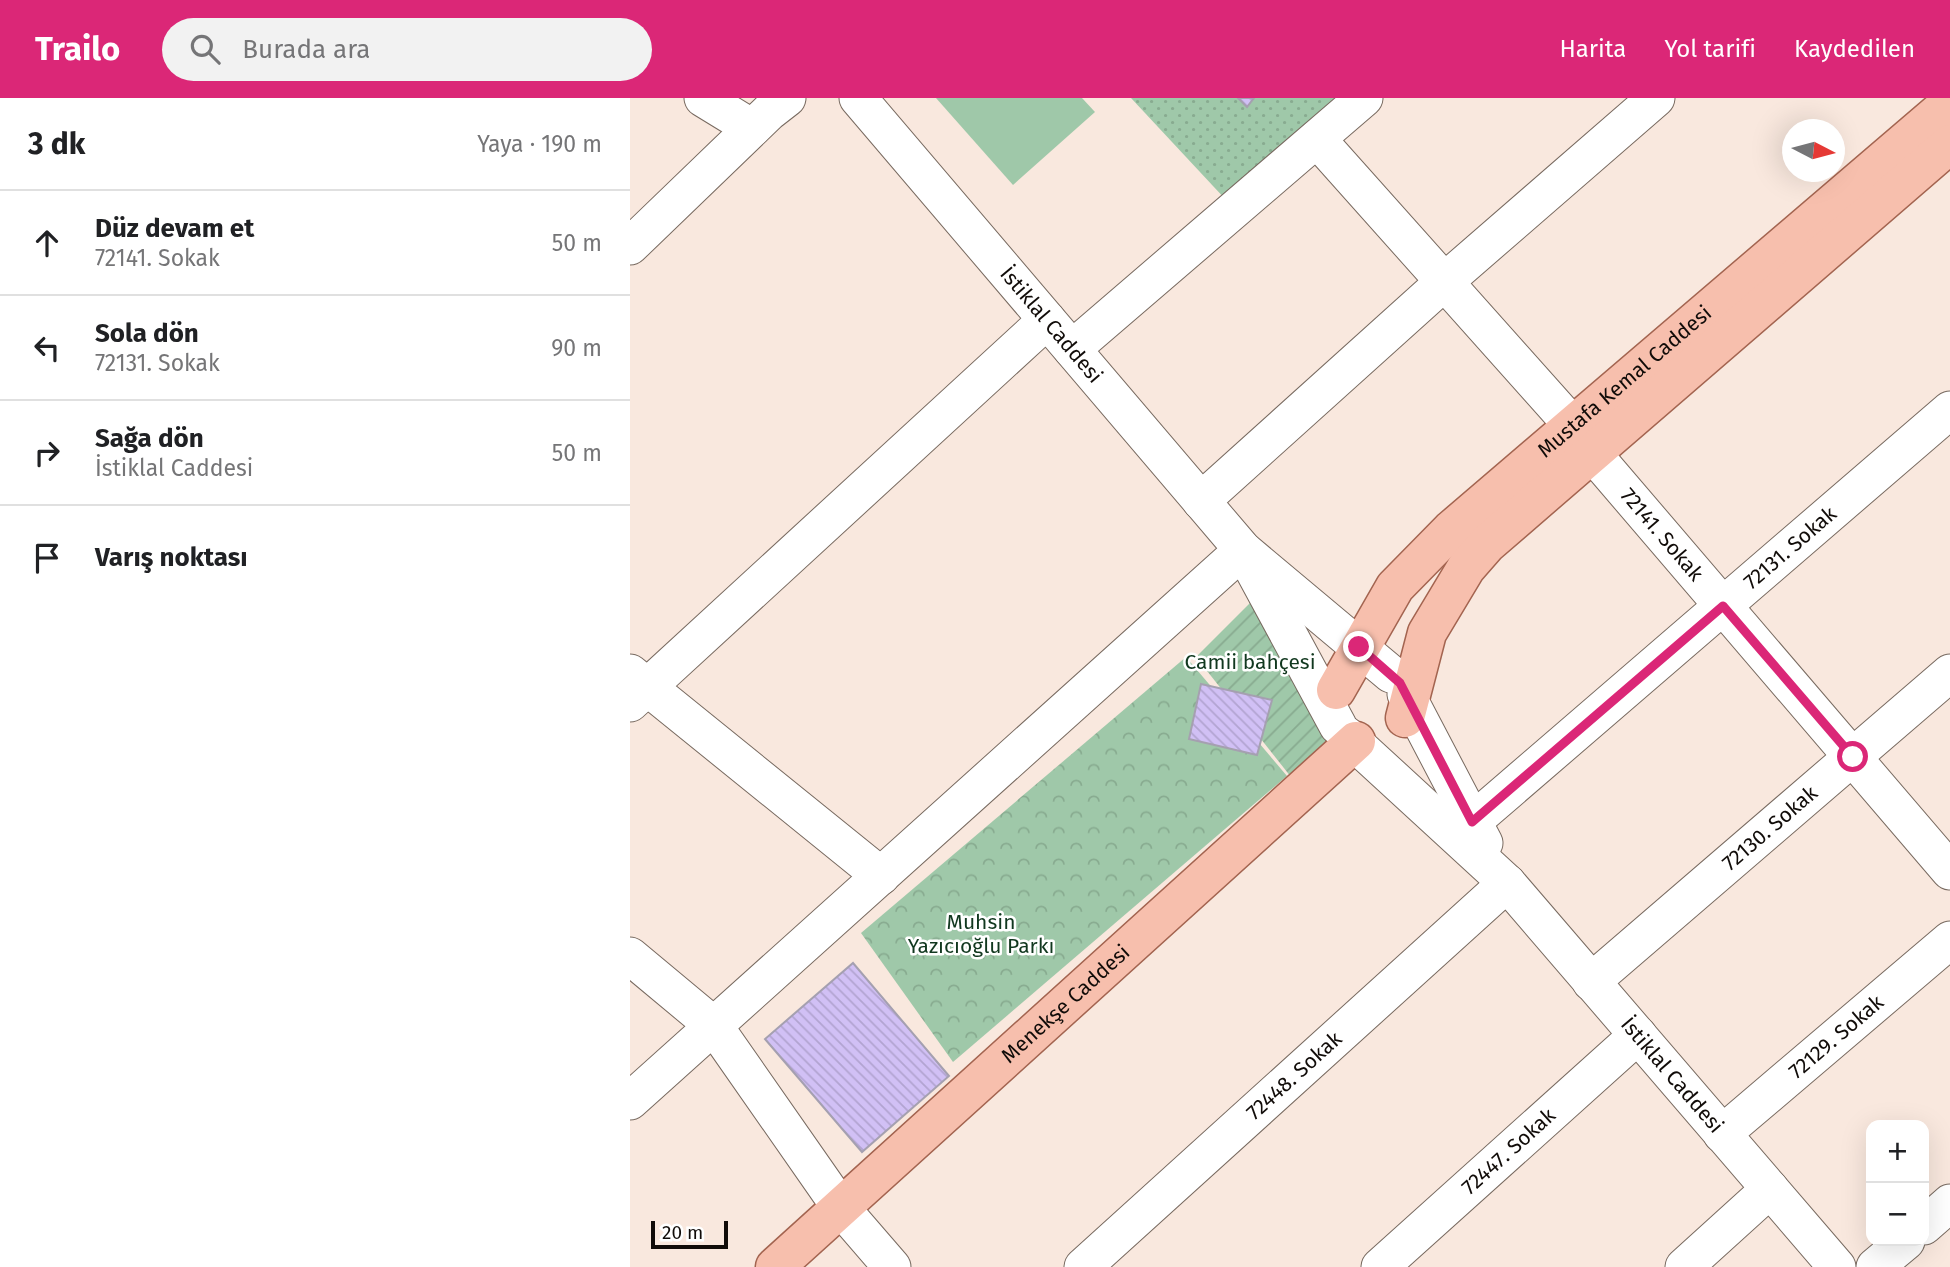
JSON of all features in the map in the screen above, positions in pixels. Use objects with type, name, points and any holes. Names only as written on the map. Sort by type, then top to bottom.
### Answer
[{"type":"main road","name":"Mustafa Kemal Caddesi","points":[[1403,697],[1427,634],[1466,568],[1583,440],[1950,103]]},
{"type":"main road","name":"Mustafa Kemal Caddesi","points":[[1346,727],[1359,647],[1395,587],[1451,530],[1583,440],[1950,144]]},
{"type":"main road","points":[[1379,669],[1403,697],[1399,729],[1380,742],[1346,727],[1353,672],[1379,669]]},
{"type":"main road","name":"Menekşe Caddesi","points":[[775,1267],[841,1208],[1346,727]]},
{"type":"street","points":[[704,98],[752,128]]},
{"type":"street","points":[[630,246],[752,128],[787,98]]},
{"type":"street","name":"İstiklal Caddesi","points":[[858,98],[1243,550],[1359,647],[1403,697],[1507,883]]},
{"type":"street","points":[[1072,349],[1364,98]]},
{"type":"street","points":[[1201,501],[1443,283],[1656,98]]},
{"type":"street","name":"72141. Sokak","points":[[1317,139],[1583,440],[1950,871]]},
{"type":"street","points":[[881,876],[636,688],[1047,320]]},
{"type":"street","name":"72131. Sokak","points":[[1472,822],[1950,410]]},
{"type":"street","points":[[630,1101],[1243,550]]},
{"type":"street","name":"İstiklal Caddesi","points":[[1243,550],[1346,727],[1507,883],[1837,1267]]},
{"type":"street","name":"72130. Sokak","points":[[1591,982],[1950,673]]},
{"type":"street","name":"72448. Sokak","points":[[1083,1267],[1507,883]]},
{"type":"street","name":"72129. Sokak","points":[[1722,1134],[1950,940]]},
{"type":"street","points":[[630,956],[714,1026],[841,1208],[892,1267]]},
{"type":"street","name":"72447. Sokak","points":[[1380,1267],[1637,1035]]},
{"type":"street","points":[[1684,1267],[1770,1189]]},
{"type":"street","points":[[1929,1222],[1950,1203]]},
{"type":"street","points":[[1875,1267],[1900,1246]]},
{"type":"green space","points":[[936,98],[1082,98],[1095,112],[1013,185]]},
{"type":"green space","points":[[1131,98],[1338,98],[1227,201]]},
{"type":"green space","name":"Camii bahçesi","points":[[1256,597],[1341,736],[1291,777],[1196,657]]},
{"type":"green space","name":"Muhsin Yazıcıoğlu Parkı","points":[[1186,657],[1287,776],[953,1062],[861,933]]},
{"type":"building","points":[[1238,98],[1254,98],[1247,107]]},
{"type":"building","points":[[1201,684],[1272,700],[1257,755],[1189,739]]},
{"type":"building","points":[[853,963],[949,1076],[862,1152],[765,1039]]},
{"type":"route","points":[[1359,647],[1400,683],[1472,822],[1723,606],[1853,757]]}]
